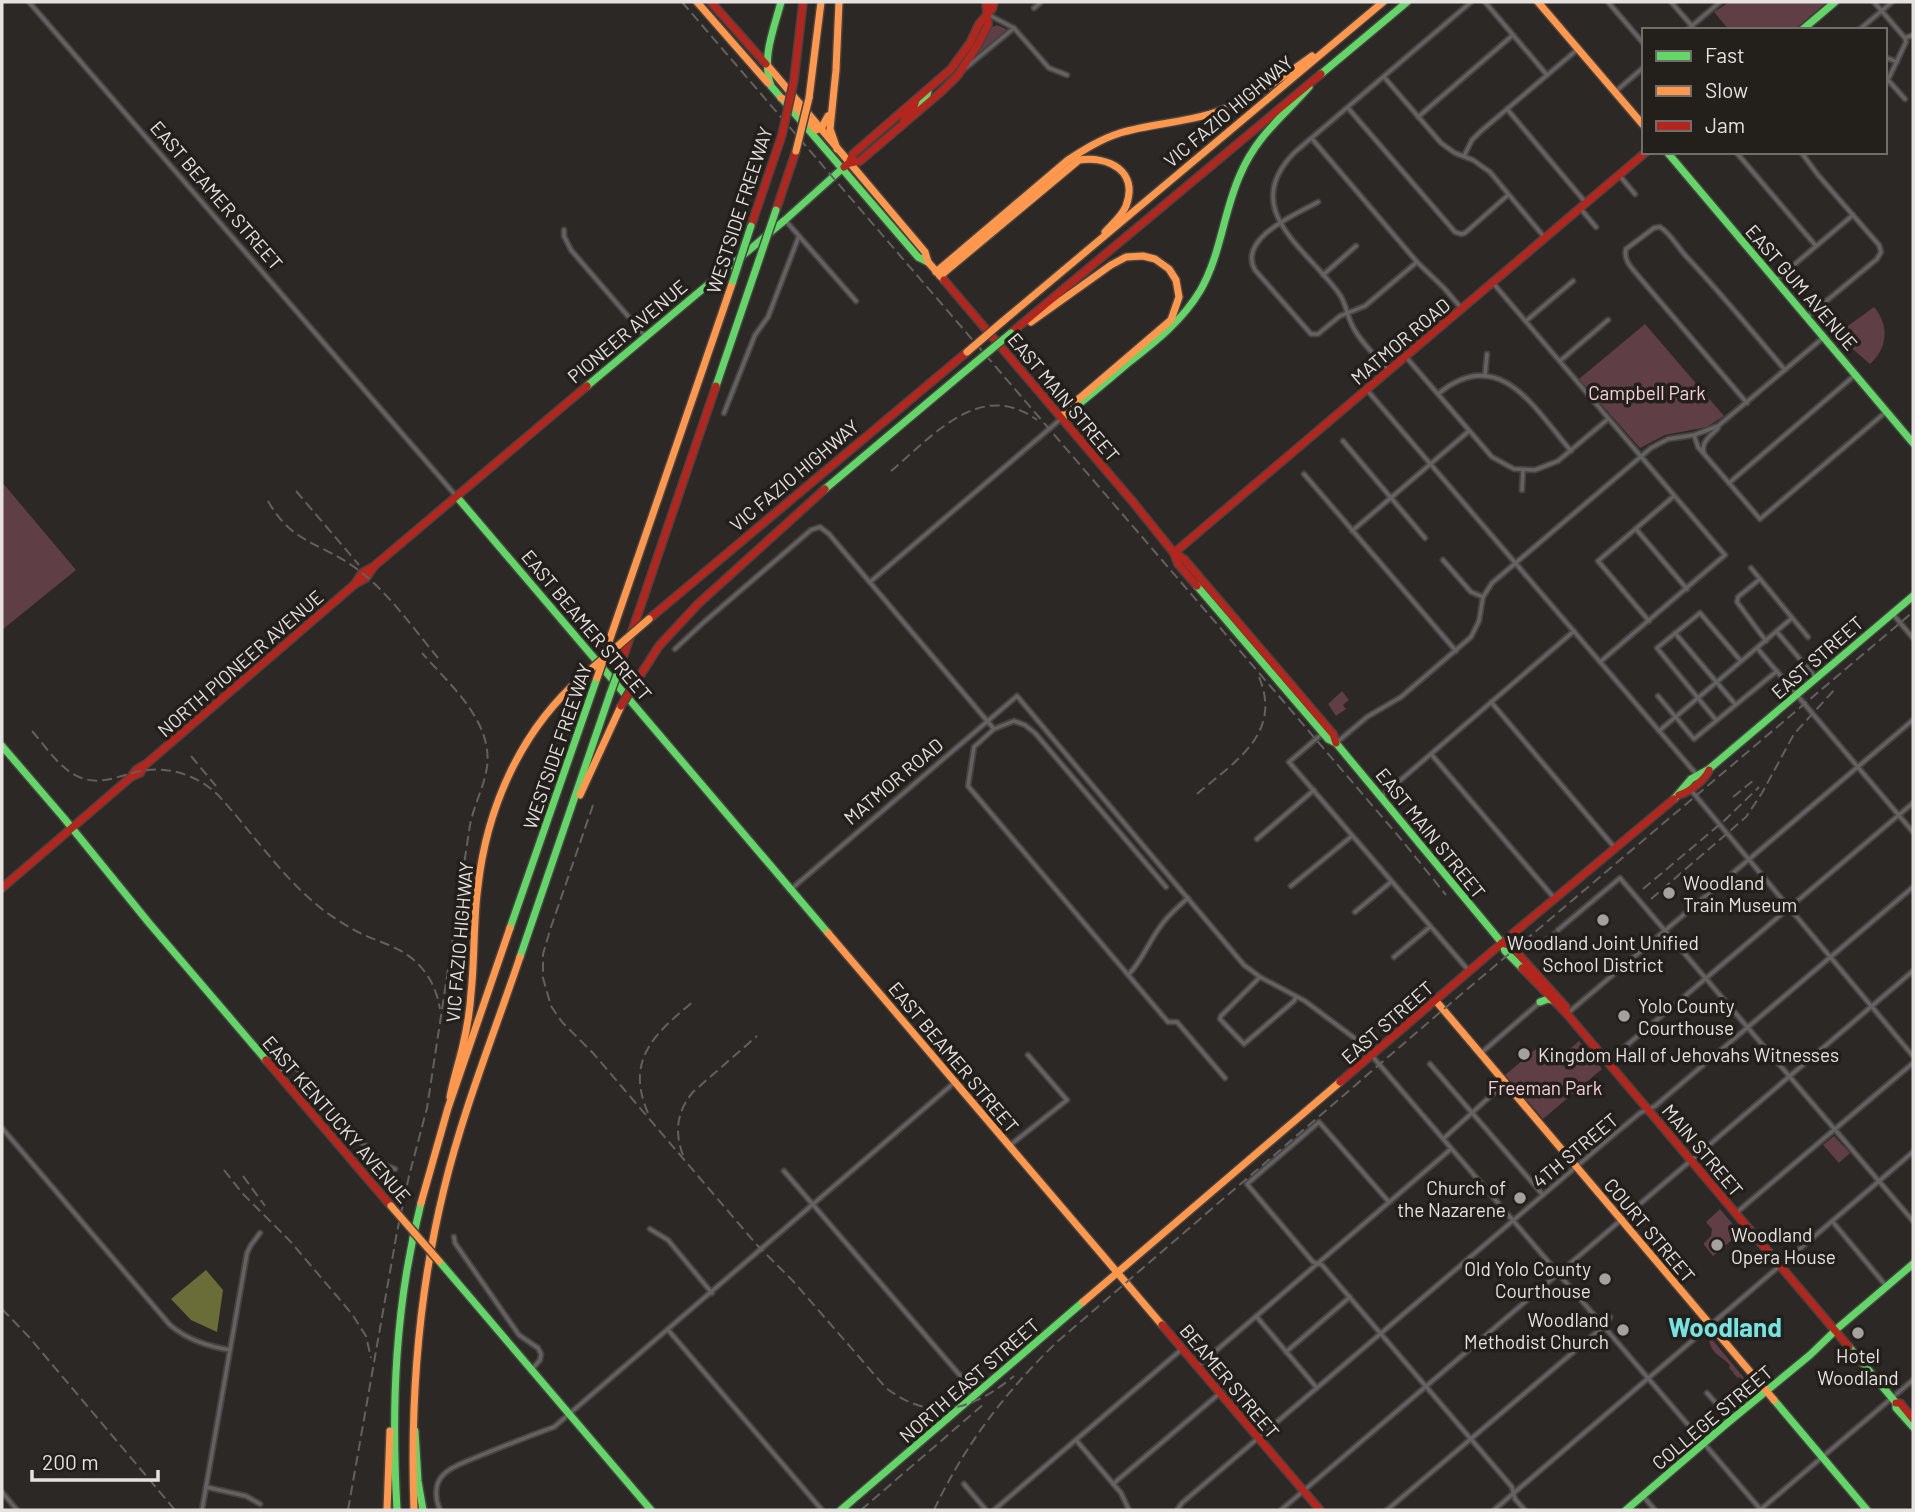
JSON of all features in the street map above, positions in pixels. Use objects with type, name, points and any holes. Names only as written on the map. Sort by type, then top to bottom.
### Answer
[{"type":"main road","points":[[771,86],[766,77],[766,64],[781,2]]},
{"type":"main road","name":"WESTSIDE FREEWAY","points":[[397,1510],[393,1437],[399,1321],[407,1262],[431,1162],[782,135],[794,80],[803,2]]},
{"type":"main road","name":"WESTSIDE FREEWAY","points":[[414,1510],[414,1359],[421,1301],[442,1193],[457,1141],[796,152],[809,98],[821,2]]},
{"type":"main road","points":[[837,149],[830,132],[830,111],[837,59],[839,2]]},
{"type":"main road","name":"PIONEER AVENUE","points":[[849,163],[860,161],[958,75],[988,25],[986,2]]},
{"type":"main road","name":"PIONEER AVENUE","points":[[457,496],[785,220],[849,163],[853,154],[928,91],[958,60],[994,2]]},
{"type":"main road","name":"VIC FAZIO HIGHWAY","points":[[449,1108],[468,1024],[473,982],[475,914],[485,845],[509,772],[531,735],[558,699],[649,619],[1383,2]]},
{"type":"main road","name":"VIC FAZIO HIGHWAY","points":[[567,822],[621,706],[659,646],[698,604],[833,481],[1407,2]]},
{"type":"main road","points":[[1538,2],[1642,123]]},
{"type":"main road","points":[[1804,28],[1835,2]]},
{"type":"main road","name":"EAST MAIN STREET","points":[[705,3],[766,64],[925,252],[928,262],[938,274],[1174,553],[1184,559],[1333,734],[1336,743]]},
{"type":"main road","name":"EAST MAIN STREET","points":[[705,3],[842,169],[918,257],[928,262]]},
{"type":"main road","points":[[938,274],[1068,160],[1089,146],[1127,130],[1198,117],[1236,104],[1261,92],[1337,40]]},
{"type":"main road","points":[[1062,418],[1168,331],[1196,299],[1215,260],[1236,183],[1243,168],[1272,124],[1317,78]]},
{"type":"main road","points":[[917,112],[928,96],[928,91]]},
{"type":"main road","points":[[781,98],[790,101],[814,129],[820,129],[830,111]]},
{"type":"main road","points":[[905,122],[904,118],[913,110],[917,100]]},
{"type":"main road","name":"MATMOR ROAD","points":[[1174,553],[1644,154]]},
{"type":"main road","name":"EAST GUM AVENUE","points":[[1669,154],[1913,443]]},
{"type":"main road","points":[[938,274],[1071,165],[1090,157],[1101,158],[1120,169],[1126,178],[1128,197],[1121,215],[1085,253]]},
{"type":"main road","points":[[889,223],[905,237],[912,237]]},
{"type":"main road","points":[[1011,333],[1127,256],[1142,255],[1154,258],[1169,268],[1175,278],[1180,294],[1176,312],[1171,320],[1069,407],[1062,418]]},
{"type":"main road","name":"NORTH PIONEER AVENUE","points":[[2,888],[355,584],[361,583],[371,574],[373,567],[457,496]]},
{"type":"main road","name":"EAST BEAMER STREET","points":[[457,496],[1117,1273]]},
{"type":"main road","name":"EAST MAIN STREET","points":[[1174,553],[1178,564],[1322,733],[1336,743],[1382,796],[1502,943]]},
{"type":"main road","name":"EAST STREET","points":[[1679,795],[1680,790],[1697,775],[1709,769],[1913,596]]},
{"type":"main road","name":"EAST KENTUCKY AVENUE","points":[[2,746],[149,923],[651,1510]]},
{"type":"main road","name":"EAST STREET","points":[[1117,1273],[1502,943],[1679,795],[1707,775],[1709,769]]},
{"type":"main road","name":"MAIN STREET","points":[[1502,943],[1505,951],[1547,993],[1608,1062],[1835,1332],[1913,1419]]},
{"type":"main road","name":"MAIN STREET","points":[[1502,943],[1511,946],[1541,979],[1566,1007],[1567,1015]]},
{"type":"main road","points":[[1540,1002],[1543,991]]},
{"type":"main road","points":[[1540,1002],[1552,1000]]},
{"type":"main road","name":"COURT STREET","points":[[1436,1001],[1867,1510]]},
{"type":"main road","name":"COLLEGE STREET","points":[[1626,1510],[1913,1265]]},
{"type":"main road","name":"BEAMER STREET","points":[[1117,1273],[1320,1510]]},
{"type":"main road","name":"NORTH EAST STREET","points":[[841,1510],[1117,1273]]},
{"type":"main road","points":[[387,1510],[391,1381],[399,1321]]},
{"type":"main road","name":"MAIN STREET","points":[[1894,1400],[1896,1408],[1913,1427]]},
{"type":"main road","points":[[412,1409],[423,1510]]},
{"type":"street","name":"EAST BEAMER STREET","points":[[29,2],[457,496]]},
{"type":"street","points":[[1034,8],[1041,2]]},
{"type":"street","points":[[1389,371],[1359,337],[1341,296],[1279,223],[1272,194],[1278,172],[1295,152],[1471,2]]},
{"type":"street","points":[[1485,2],[1547,75]]},
{"type":"street","points":[[1608,2],[1642,42]]},
{"type":"street","points":[[1671,2],[1690,28],[1720,2]]},
{"type":"street","points":[[1874,2],[1905,37],[1906,42],[1887,84]]},
{"type":"street","points":[[1861,28],[1892,2]]},
{"type":"street","points":[[987,14],[1014,28],[1049,68],[1067,75]]},
{"type":"street","points":[[958,75],[1014,28]]},
{"type":"street","points":[[1418,117],[1513,35]]},
{"type":"street","points":[[1905,37],[1913,35]]},
{"type":"street","points":[[1464,156],[1476,136],[1578,49]]},
{"type":"street","points":[[1887,58],[1897,62]]},
{"type":"street","points":[[1615,92],[1642,69]]},
{"type":"street","points":[[1384,77],[1441,143],[1455,153],[1482,165],[1545,238]]},
{"type":"street","points":[[1889,81],[1905,99]]},
{"type":"street","points":[[1349,108],[1455,232],[1465,233],[1508,195]]},
{"type":"street","points":[[1507,109],[1583,205],[1596,227]]},
{"type":"street","points":[[1312,139],[1417,262],[1462,309]]},
{"type":"street","points":[[1738,154],[1816,246]]},
{"type":"street","points":[[1803,154],[1879,245],[1881,252],[1807,317]]},
{"type":"street","points":[[1619,175],[1635,194]]},
{"type":"street","points":[[1318,202],[1279,223],[1264,235],[1253,250],[1251,263],[1311,334],[1318,334],[1340,316],[1365,306],[1417,262]]},
{"type":"street","points":[[1776,281],[1853,215]]},
{"type":"street","points":[[785,220],[856,301]]},
{"type":"street","points":[[1747,403],[1626,260],[1626,249],[1654,228],[1660,227],[1664,230],[1785,370]]},
{"type":"street","points":[[564,230],[571,250],[645,336]]},
{"type":"street","points":[[723,413],[755,335],[768,317],[799,236]]},
{"type":"street","points":[[1323,275],[1356,246]]},
{"type":"street","points":[[1526,321],[1573,281]]},
{"type":"street","points":[[1493,283],[1725,555],[1600,662]]},
{"type":"street","points":[[1560,361],[1608,320]]},
{"type":"street","points":[[1336,743],[1367,717],[1401,697],[1456,651],[1475,632],[1483,597],[1492,583],[1641,457],[1662,441],[1709,431],[1721,424],[1824,337]]},
{"type":"street","points":[[1485,376],[1487,354]]},
{"type":"street","points":[[1406,357],[1492,457],[1506,466],[1523,470],[1543,468],[1558,461],[1608,419]]},
{"type":"street","points":[[1729,483],[1856,374]]},
{"type":"street","points":[[1438,394],[1464,377],[1485,376],[1503,380],[1517,388],[1571,451]]},
{"type":"street","points":[[1367,390],[1697,775]]},
{"type":"street","points":[[1695,435],[1698,447],[1760,519],[1887,411]]},
{"type":"street","points":[[870,582],[1062,418]]},
{"type":"street","points":[[1705,455],[1704,443],[1721,424]]},
{"type":"street","points":[[1353,531],[1469,430]]},
{"type":"street","points":[[1343,441],[1424,538]]},
{"type":"street","points":[[1522,490],[1523,470]]},
{"type":"street","points":[[1304,474],[1456,651]]},
{"type":"street","points":[[1649,621],[1598,561],[1674,496]]},
{"type":"street","points":[[675,649],[811,530],[820,527],[829,534],[994,729]]},
{"type":"street","points":[[1636,529],[1687,589]]},
{"type":"street","points":[[1443,560],[1471,592],[1483,597]]},
{"type":"street","points":[[1751,568],[1808,636]]},
{"type":"street","points":[[1760,579],[1738,597],[1737,602],[1766,641]]},
{"type":"street","points":[[1892,613],[1913,638]]},
{"type":"street","points":[[1716,720],[1657,648],[1698,614],[1702,614],[1741,661]]},
{"type":"street","points":[[1659,731],[1792,618]]},
{"type":"street","points":[[1382,796],[1574,631]]},
{"type":"street","points":[[1777,632],[1817,679]]},
{"type":"street","points":[[1675,633],[1735,704]]},
{"type":"street","points":[[1757,648],[1913,832]]},
{"type":"street","points":[[1658,696],[1694,739],[1777,671]]},
{"type":"street","name":"MATMOR ROAD","points":[[790,890],[1017,696],[1090,782]]},
{"type":"street","points":[[1491,702],[1615,848]]},
{"type":"street","points":[[1567,1015],[1913,720]]},
{"type":"street","points":[[1166,887],[1083,788],[1025,725],[1014,721],[994,729],[974,747],[968,786],[1168,1022],[1177,1022],[1225,1078]]},
{"type":"street","points":[[1322,733],[1289,762],[1470,971]]},
{"type":"street","points":[[1431,754],[1555,899]]},
{"type":"street","points":[[1083,788],[1090,782],[1244,965],[1260,977],[1305,1001],[1373,1055],[1761,1510],[1894,1400],[1913,1380]]},
{"type":"street","points":[[1690,789],[1913,1056]]},
{"type":"street","points":[[1257,839],[1314,790]]},
{"type":"street","points":[[1608,1062],[1913,803]]},
{"type":"street","points":[[1291,886],[1352,835]]},
{"type":"street","points":[[1157,876],[1164,870]]},
{"type":"street","points":[[1536,948],[1620,878],[1913,1221]]},
{"type":"street","points":[[1355,912],[1392,881]]},
{"type":"street","name":"4TH STREET","points":[[1177,1510],[1576,1167],[1640,1113],[1655,1106],[1913,887]]},
{"type":"street","points":[[1128,975],[1137,966],[1160,927],[1188,898]]},
{"type":"street","points":[[1394,957],[1431,926]]},
{"type":"street","points":[[1280,1510],[1913,971]]},
{"type":"street","points":[[1260,977],[1220,1019],[1244,1044],[1296,997]]},
{"type":"street","points":[[1480,1054],[1540,1002]]},
{"type":"street","points":[[1009,1146],[1067,1100],[1028,1055]]},
{"type":"street","points":[[278,1073],[291,1062],[383,1164],[395,1169]]},
{"type":"street","points":[[1736,1213],[1913,1063]]},
{"type":"street","points":[[1430,1065],[1543,1195]]},
{"type":"street","points":[[440,1510],[436,1503],[436,1486],[443,1475],[457,1466],[554,1427],[955,1082]]},
{"type":"street","points":[[1443,1139],[1505,1083]]},
{"type":"street","points":[[1389,1202],[1319,1122],[1247,1184],[1313,1262],[1322,1265],[1426,1386],[1512,1487],[1515,1499],[1525,1510]]},
{"type":"street","points":[[2,1128],[170,1325],[199,1343],[230,1350]]},
{"type":"street","points":[[1198,1367],[1451,1149]]},
{"type":"street","points":[[1494,1510],[1913,1152]]},
{"type":"street","points":[[784,1171],[976,1394]]},
{"type":"street","points":[[1832,1222],[1887,1287]]},
{"type":"street","points":[[650,1229],[668,1240],[712,1293]]},
{"type":"street","points":[[202,1510],[247,1253],[260,1233]]},
{"type":"street","points":[[454,1237],[455,1243],[519,1335],[538,1348],[540,1360],[532,1369]]},
{"type":"street","points":[[1286,1352],[1350,1297]]},
{"type":"street","points":[[1256,1316],[1317,1388]]},
{"type":"street","points":[[1387,1510],[1604,1326],[1610,1317]]},
{"type":"street","points":[[668,1330],[822,1510]]},
{"type":"street","points":[[994,1510],[1182,1349]]},
{"type":"street","points":[[1113,1484],[1220,1393]]},
{"type":"street","points":[[1707,1393],[1731,1420]]},
{"type":"street","points":[[1076,1440],[1121,1493],[1129,1510]]},
{"type":"street","points":[[964,1484],[986,1510]]},
{"type":"street","points":[[206,1488],[246,1496],[260,1504]]},
{"type":"street","points":[[2,1492],[17,1510]]},
{"type":"street","points":[[1643,1496],[1656,1510]]},
{"type":"green space","points":[[1729,2],[1827,2],[1796,28],[1727,28],[1714,12]]},
{"type":"green space","points":[[997,25],[1006,29],[1005,32],[977,55],[990,28]]},
{"type":"green space","points":[[1874,307],[1883,322],[1884,337],[1880,351],[1870,364],[1848,345],[1841,331]]},
{"type":"green space","name":"Campbell Park","points":[[1645,324],[1724,416],[1707,427],[1665,435],[1640,448],[1579,379]]},
{"type":"green space","points":[[2,482],[76,570],[2,630]]},
{"type":"green space","points":[[1342,691],[1349,700],[1343,705],[1346,709],[1336,716],[1328,704]]},
{"type":"green space","name":"Freeman Park","points":[[1579,1041],[1602,1069],[1543,1119],[1505,1075],[1536,1049],[1551,1065]]},
{"type":"green space","points":[[1834,1136],[1850,1153],[1839,1163],[1823,1145]]},
{"type":"green space","points":[[1720,1209],[1740,1233],[1713,1256],[1704,1245],[1711,1236],[1712,1229],[1706,1222]]},
{"type":"green space","points":[[1709,1338],[1754,1390],[1746,1388],[1743,1380],[1733,1373],[1730,1365],[1714,1351]]},
{"type":"shaded area","points":[[206,1270],[223,1290],[217,1332],[191,1320],[171,1299]]},
{"type":"railway","points":[[682,2],[1284,702],[1446,895]]},
{"type":"railway","points":[[891,471],[940,429],[977,409],[996,405],[1016,409],[1037,420]]},
{"type":"railway","points":[[296,491],[359,565]]},
{"type":"railway","points":[[268,501],[277,515],[297,535],[344,560],[369,578],[438,658]]},
{"type":"railway","points":[[934,1510],[959,1464],[988,1420],[1020,1380],[1057,1342],[1438,1014],[1913,612]]},
{"type":"railway","points":[[348,1510],[397,1232],[427,1108],[470,825],[487,767],[487,750],[476,719],[456,691],[422,653]]},
{"type":"railway","points":[[1197,794],[1239,758],[1260,731],[1265,715],[1265,697],[1259,677]]},
{"type":"railway","points":[[1651,899],[1746,817],[1794,734],[1836,688]]},
{"type":"railway","points":[[32,731],[53,757],[79,777],[106,780],[144,770],[167,770],[189,776],[209,787],[311,900],[350,928],[398,949],[416,962],[432,984],[440,1009]]},
{"type":"railway","points":[[191,756],[216,786]]},
{"type":"railway","points":[[1733,797],[1754,780]]},
{"type":"railway","points":[[1643,889],[1725,820],[1759,787]]},
{"type":"railway","points":[[593,805],[543,954],[543,978],[551,1006],[562,1022],[593,1053],[757,1245],[793,1281],[886,1388],[920,1406],[952,1408],[983,1397],[1014,1376]]},
{"type":"railway","points":[[648,1113],[642,1094],[642,1062],[657,1035],[695,1000]]},
{"type":"railway","points":[[683,1155],[678,1130],[683,1107],[693,1092],[757,1036]]},
{"type":"railway","points":[[224,1170],[243,1194],[290,1241],[352,1314],[366,1336],[371,1358]]},
{"type":"railway","points":[[243,1176],[265,1206]]},
{"type":"railway","points":[[2,1309],[29,1337],[175,1510]]},
{"type":"railway","points":[[861,1510],[985,1403]]},
{"type":"traffic: fast","points":[[771,86],[768,54],[781,2]]},
{"type":"traffic: fast","points":[[1321,74],[1407,2]]},
{"type":"traffic: fast","points":[[1804,28],[1835,2]]},
{"type":"traffic: fast","points":[[771,86],[918,257],[928,262]]},
{"type":"traffic: fast","points":[[1062,418],[1158,339],[1193,302],[1213,263],[1234,189],[1247,161],[1262,138],[1309,87]]},
{"type":"traffic: fast","points":[[917,111],[928,91]]},
{"type":"traffic: fast","points":[[1669,154],[1913,443]]},
{"type":"traffic: fast","points":[[587,386],[844,167]]},
{"type":"traffic: fast","points":[[759,260],[776,210]]},
{"type":"traffic: fast","points":[[733,281],[751,226]]},
{"type":"traffic: fast","points":[[716,386],[759,260]]},
{"type":"traffic: fast","points":[[976,362],[1011,333]]},
{"type":"traffic: fast","points":[[825,489],[976,362]]},
{"type":"traffic: fast","points":[[457,497],[828,933]]},
{"type":"traffic: fast","points":[[1197,586],[1328,739],[1336,743],[1502,943],[1505,951],[1522,968]]},
{"type":"traffic: fast","points":[[1674,799],[1691,779],[1709,769],[1913,596]]},
{"type":"traffic: fast","points":[[610,694],[618,672]]},
{"type":"traffic: fast","points":[[510,928],[597,678]]},
{"type":"traffic: fast","points":[[520,957],[610,694]]},
{"type":"traffic: fast","points":[[2,746],[266,1060]]},
{"type":"traffic: fast","points":[[1540,1002],[1552,1000]]},
{"type":"traffic: fast","points":[[397,1510],[397,1356],[405,1279],[421,1203]]},
{"type":"traffic: fast","points":[[439,1261],[651,1510]]},
{"type":"traffic: fast","points":[[1626,1510],[1913,1264]]},
{"type":"traffic: fast","points":[[841,1510],[1083,1302]]},
{"type":"traffic: fast","points":[[1849,1347],[1913,1427]]},
{"type":"traffic: fast","points":[[1774,1400],[1867,1510]]},
{"type":"traffic: fast","points":[[415,1431],[423,1510]]},
{"type":"traffic: slow","points":[[697,2],[768,83]]},
{"type":"traffic: slow","points":[[809,98],[821,2]]},
{"type":"traffic: slow","points":[[837,149],[830,129],[839,2]]},
{"type":"traffic: slow","points":[[1002,322],[1383,2]]},
{"type":"traffic: slow","points":[[1538,2],[1642,124]]},
{"type":"traffic: slow","points":[[936,272],[1068,160],[1087,148],[1120,133],[1199,117],[1237,104],[1263,90],[1312,56]]},
{"type":"traffic: slow","points":[[768,66],[925,252],[928,262],[944,280]]},
{"type":"traffic: slow","points":[[781,98],[790,101],[816,130],[822,127],[828,116]]},
{"type":"traffic: slow","points":[[796,151],[809,98]]},
{"type":"traffic: slow","points":[[940,276],[1079,160],[1101,161],[1119,168],[1128,183],[1126,206],[1105,232]]},
{"type":"traffic: slow","points":[[1031,322],[1126,257],[1143,256],[1155,259],[1169,269],[1176,280],[1179,297],[1171,320],[1067,409],[1063,416]]},
{"type":"traffic: slow","points":[[604,656],[733,281]]},
{"type":"traffic: slow","points":[[967,352],[1002,322]]},
{"type":"traffic: slow","points":[[582,677],[649,619]]},
{"type":"traffic: slow","points":[[597,678],[604,658]]},
{"type":"traffic: slow","points":[[450,1097],[468,1019],[476,899],[489,827],[510,772],[525,746],[541,721],[582,677]]},
{"type":"traffic: slow","points":[[580,795],[621,706]]},
{"type":"traffic: slow","points":[[421,1203],[448,1108],[510,928]]},
{"type":"traffic: slow","points":[[828,933],[1162,1325]]},
{"type":"traffic: slow","points":[[414,1510],[415,1388],[422,1308],[435,1229],[460,1130],[520,957]]},
{"type":"traffic: slow","points":[[1436,1001],[1774,1400]]},
{"type":"traffic: slow","points":[[1083,1302],[1340,1082]]},
{"type":"traffic: slow","points":[[391,1206],[439,1261]]},
{"type":"traffic: slow","points":[[387,1510],[390,1431]]},
{"type":"traffic: jam","points":[[711,2],[766,64]]},
{"type":"traffic: jam","points":[[794,80],[803,2]]},
{"type":"traffic: jam","points":[[850,163],[860,161],[958,75],[988,25],[986,2]]},
{"type":"traffic: jam","points":[[844,167],[853,154],[951,69],[994,2]]},
{"type":"traffic: jam","points":[[1011,333],[1321,74]]},
{"type":"traffic: jam","points":[[782,135],[794,80]]},
{"type":"traffic: jam","points":[[905,122],[904,119],[913,110],[916,100]]},
{"type":"traffic: jam","points":[[751,226],[782,135]]},
{"type":"traffic: jam","points":[[776,210],[796,151]]},
{"type":"traffic: jam","points":[[1174,553],[1644,154]]},
{"type":"traffic: jam","points":[[944,280],[1133,502],[1197,586]]},
{"type":"traffic: jam","points":[[649,619],[967,352]]},
{"type":"traffic: jam","points":[[355,584],[362,573],[373,567],[587,386]]},
{"type":"traffic: jam","points":[[618,672],[716,386]]},
{"type":"traffic: jam","points":[[632,688],[659,646],[698,604],[825,489]]},
{"type":"traffic: jam","points":[[1174,553],[1184,559],[1333,734],[1336,743]]},
{"type":"traffic: jam","points":[[131,777],[140,773],[145,765],[355,584],[366,578],[373,568]]},
{"type":"traffic: jam","points":[[621,706],[632,688]]},
{"type":"traffic: jam","points":[[2,888],[144,765]]},
{"type":"traffic: jam","points":[[1679,795],[1696,785],[1709,770]]},
{"type":"traffic: jam","points":[[1340,1082],[1674,799]]},
{"type":"traffic: jam","points":[[1502,943],[1511,946],[1566,1007],[1567,1014]]},
{"type":"traffic: jam","points":[[1522,968],[1567,1014],[1849,1347]]},
{"type":"traffic: jam","points":[[266,1060],[391,1206]]},
{"type":"traffic: jam","points":[[1162,1325],[1320,1510]]},
{"type":"traffic: jam","points":[[1896,1403],[1900,1403],[1913,1419]]},
{"type":"place","name":"Woodland Train Museum","points":[[1669,893]]},
{"type":"place","name":"Woodland Joint Unified School District","points":[[1603,920]]},
{"type":"place","name":"Yolo County Courthouse","points":[[1624,1016]]},
{"type":"place","name":"Kingdom Hall of Jehovahs Witnesses","points":[[1524,1054]]},
{"type":"place","name":"Church of the Nazarene","points":[[1520,1198]]},
{"type":"place","name":"Woodland Opera House","points":[[1717,1245]]},
{"type":"place","name":"Old Yolo County Courthouse","points":[[1605,1279]]},
{"type":"place","name":"Woodland Methodist Church","points":[[1623,1330]]},
{"type":"place","name":"Hotel Woodland","points":[[1858,1333]]},
{"type":"district","name":"Woodland","points":[[1725,1326]]}]
